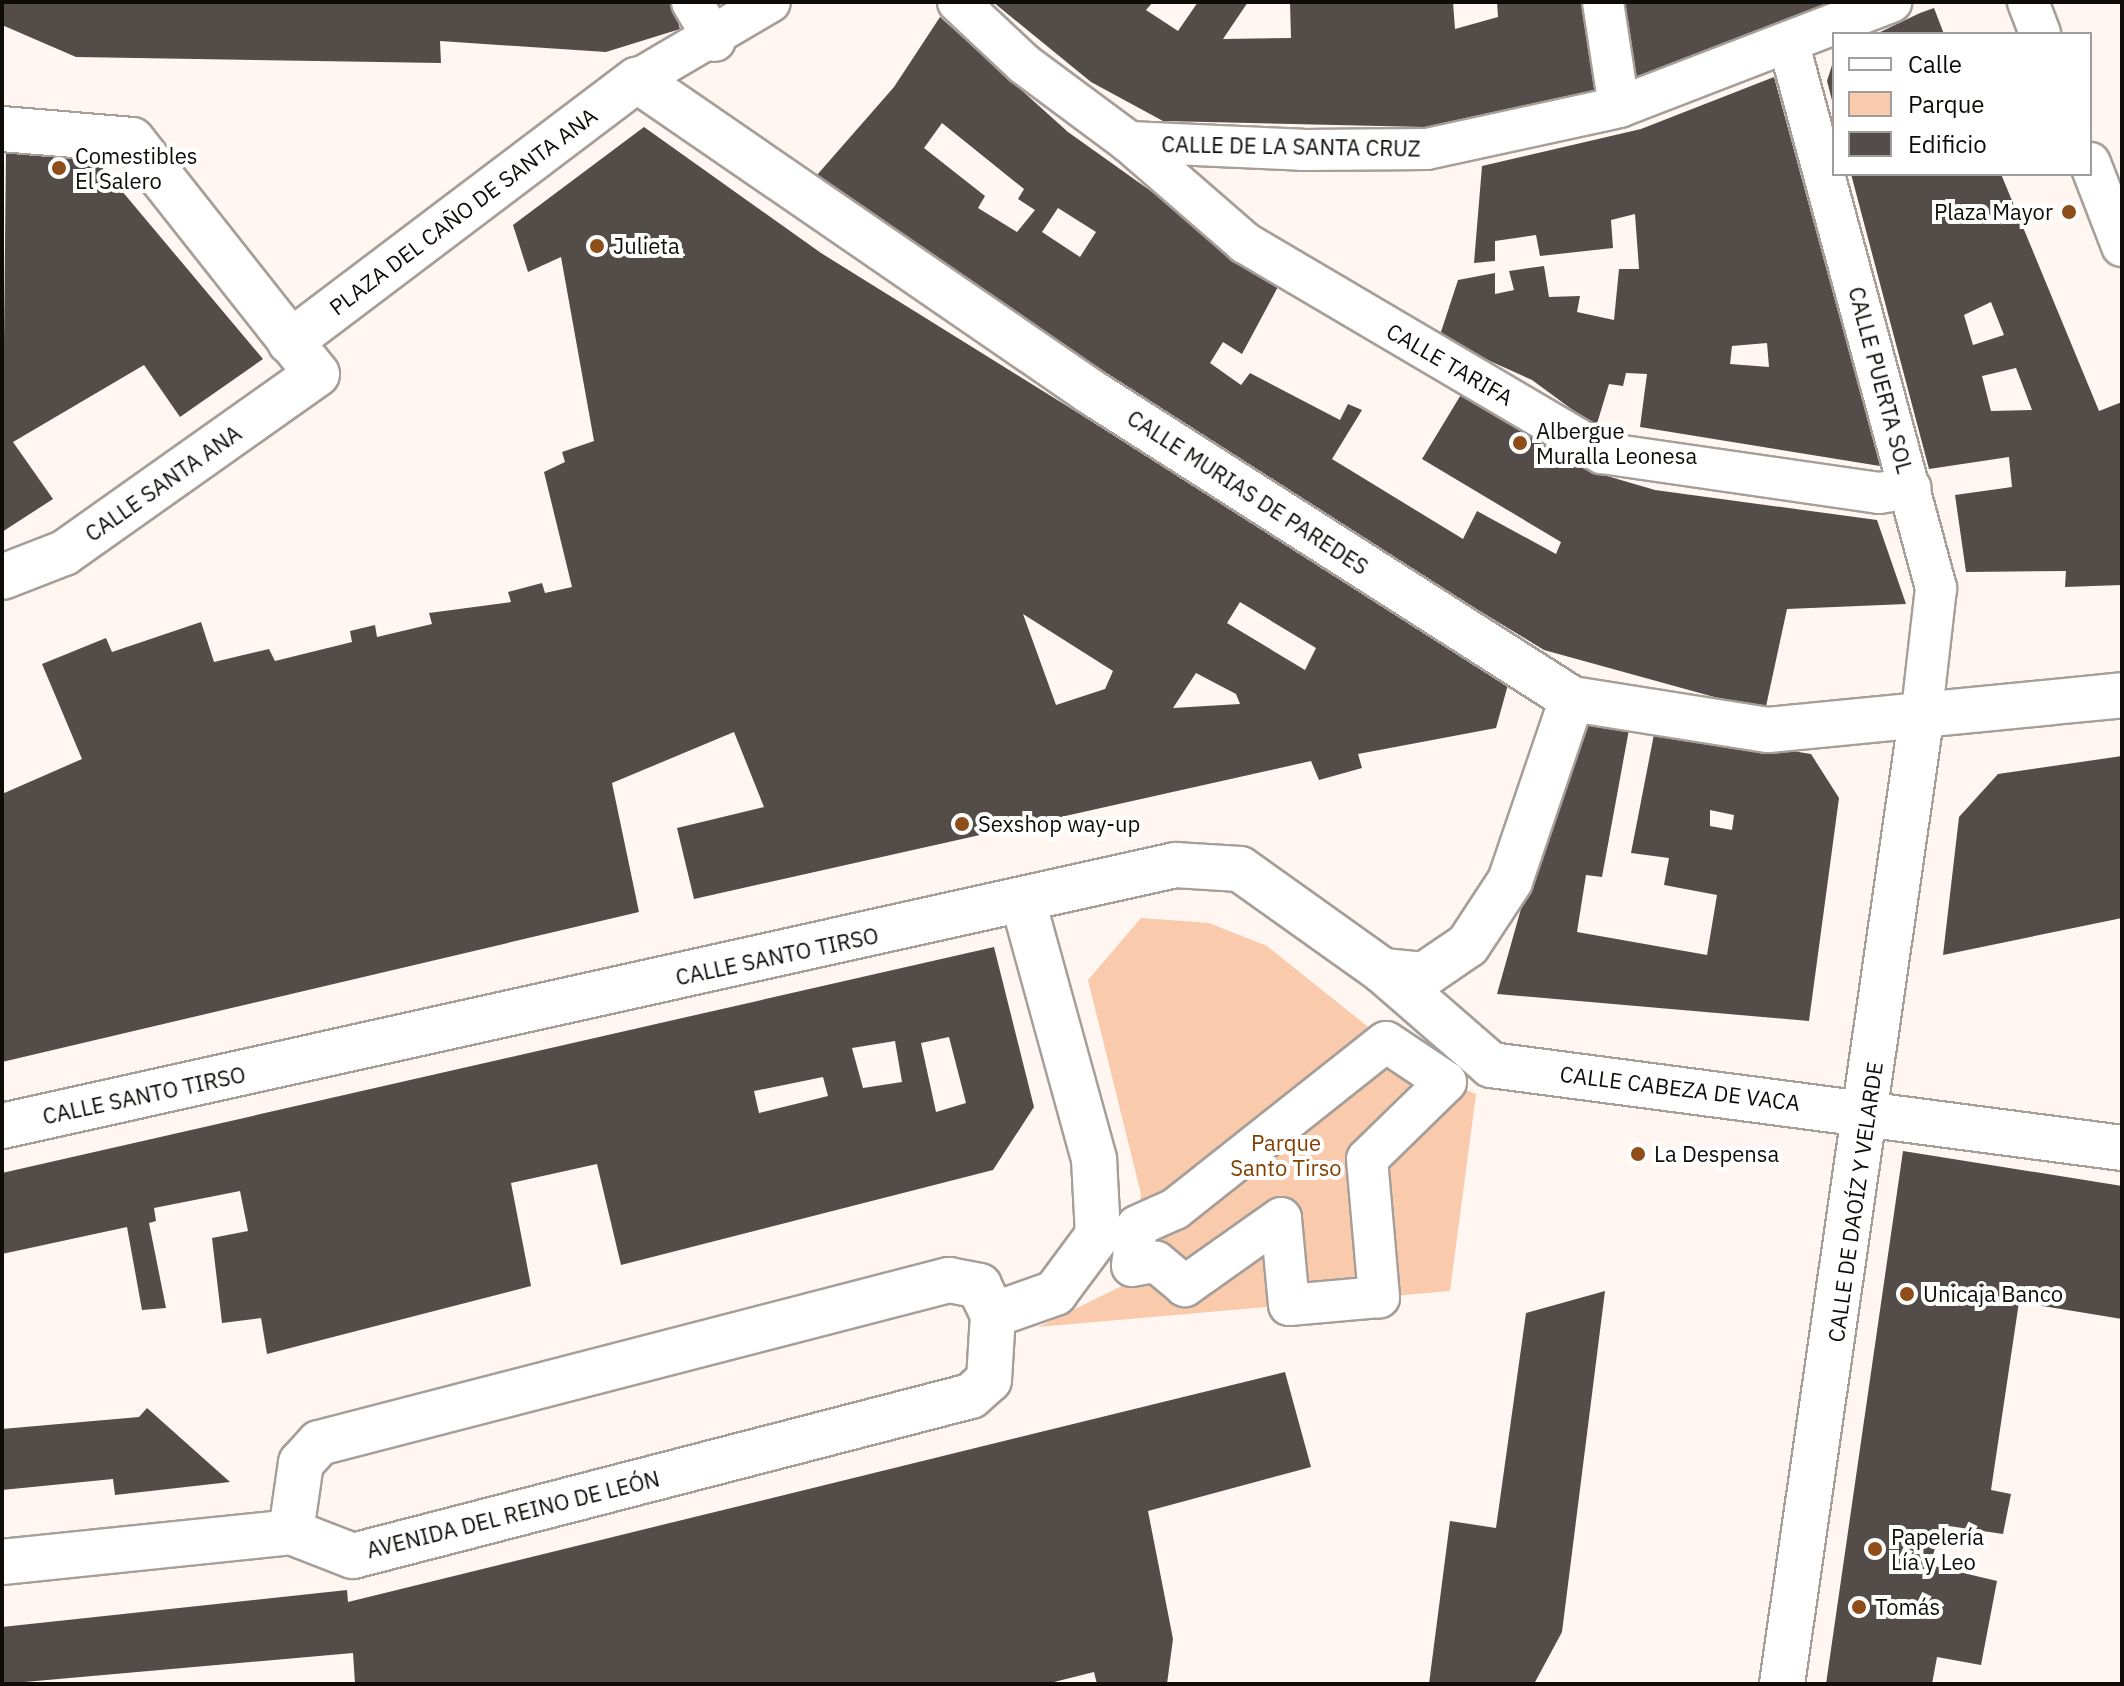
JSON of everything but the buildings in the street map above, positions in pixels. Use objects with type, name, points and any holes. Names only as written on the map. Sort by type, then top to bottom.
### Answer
[{"type":"street","points":[[692,2],[715,41]]},
{"type":"street","points":[[637,80],[715,41],[770,2]]},
{"type":"street","name":"CALLE DE LA SANTA CRUZ","points":[[958,2],[1024,64],[1129,142],[1427,149],[1619,107],[1789,45],[1891,2]]},
{"type":"street","points":[[1603,2],[1619,107]]},
{"type":"street","points":[[2028,2],[2039,32]]},
{"type":"street","name":"CALLE PUERTA SOL","points":[[1789,45],[1936,588],[1921,719]]},
{"type":"street","name":"PLAZA DEL CAÑO DE SANTA ANA","points":[[304,358],[637,80]]},
{"type":"street","name":"CALLE MURIAS DE PAREDES","points":[[637,80],[1091,392],[1572,699],[1768,730],[1921,719],[2122,695]]},
{"type":"street","points":[[2,129],[132,140],[304,358]]},
{"type":"street","name":"CALLE TARIFA","points":[[1129,142],[1245,243],[1602,453],[1879,493],[1911,488]]},
{"type":"street","points":[[2092,168],[2122,246]]},
{"type":"street","name":"CALLE SANTA ANA","points":[[2,577],[64,553],[304,358]]},
{"type":"street","points":[[1383,971],[1424,975],[1468,945],[1510,881],[1572,699]]},
{"type":"street","name":"CALLE DE DAOÍZ Y VELARDE","points":[[1782,1684],[1869,1110],[1921,719]]},
{"type":"street","name":"CALLE SANTO TIRSO","points":[[2,1126],[1023,902],[1175,865],[1240,869],[1383,971],[1491,1065]]},
{"type":"street","points":[[2,1562],[291,1532],[301,1463],[319,1443],[949,1280],[979,1286],[993,1315],[1055,1293],[1098,1235],[1100,1207],[1094,1159],[1023,902]]},
{"type":"street","points":[[1386,1042],[1446,1082],[1367,1159],[1379,1297],[1289,1305],[1281,1218],[1185,1286],[1156,1262],[1132,1266],[1137,1226],[1175,1209],[1386,1042]]},
{"type":"street","name":"CALLE CABEZA DE VACA","points":[[1491,1065],[1869,1110],[2122,1148]]},
{"type":"street","name":"AVENIDA DEL REINO DE LEÓN","points":[[291,1532],[353,1556],[971,1396],[989,1380],[993,1315]]},
{"type":"green space","name":"Parque Santo Tirso","points":[[1141,918],[1209,923],[1267,946],[1427,1074],[1476,1094],[1450,1291],[1038,1327],[1130,1282],[1141,1194],[1088,980]]},
{"type":"place","name":"Comestibles El Salero","points":[[59,168]]},
{"type":"place","name":"Plaza Mayor","points":[[2069,212]]},
{"type":"place","name":"Julieta","points":[[597,246]]},
{"type":"place","name":"Albergue Muralla Leonesa","points":[[1520,443]]},
{"type":"place","name":"Sexshop way-up","points":[[962,824]]},
{"type":"place","name":"La Despensa","points":[[1638,1154]]},
{"type":"place","name":"Unicaja Banco","points":[[1907,1294]]},
{"type":"place","name":"Papelería Lía y Leo","points":[[1875,1549]]},
{"type":"place","name":"Tomás","points":[[1859,1607]]}]
